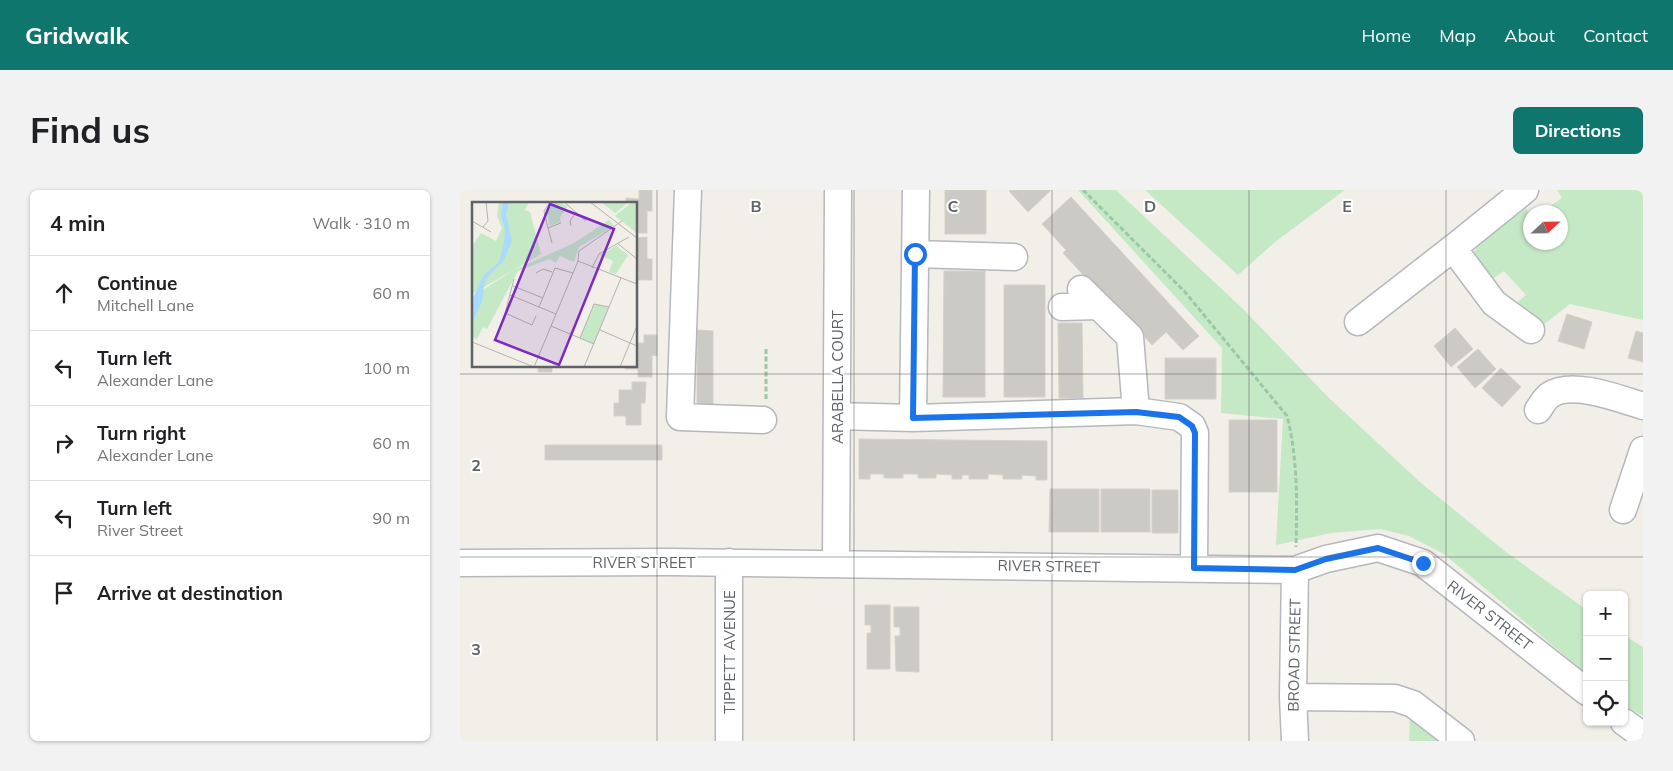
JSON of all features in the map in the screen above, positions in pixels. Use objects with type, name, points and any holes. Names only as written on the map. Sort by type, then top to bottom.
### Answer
[{"type":"street","points":[[688,190],[680,417],[765,411]]},
{"type":"street","name":"ARABELLA COURT","points":[[836,564],[838,190]]},
{"type":"street","points":[[913,418],[916,190]]},
{"type":"street","points":[[1358,322],[1526,190]]},
{"type":"street","points":[[1453,248],[1494,303],[1531,330]]},
{"type":"street","points":[[915,254],[1014,257]]},
{"type":"street","points":[[1062,307],[1090,297],[1130,337],[1136,412]]},
{"type":"street","points":[[1538,410],[1550,395],[1574,389],[1598,392],[1643,406]]},
{"type":"street","points":[[837,416],[913,418],[1136,412],[1179,417],[1192,426],[1195,433],[1194,568]]},
{"type":"street","points":[[1623,510],[1643,450]]},
{"type":"street","name":"RIVER STREET","points":[[460,563],[729,562],[1295,570],[1326,559],[1378,548],[1423,563],[1583,689]]},
{"type":"street","name":"TIPPETT AVENUE","points":[[729,562],[729,741]]},
{"type":"street","name":"BROAD STREET","points":[[1295,570],[1293,697],[1295,741]]},
{"type":"street","points":[[1293,697],[1395,698],[1413,704],[1461,741]]},
{"type":"street","points":[[1628,725],[1643,736]]},
{"type":"path","points":[[1083,190],[1185,292],[1287,416],[1293,439],[1297,494],[1295,570]]},
{"type":"path","points":[[765,411],[766,347]]},
{"type":"green space","points":[[1078,190],[1116,190],[1242,308],[1328,397],[1421,483],[1506,552],[1583,607],[1583,671],[1444,554],[1409,536],[1380,529],[1331,533],[1276,545],[1283,419],[1221,413],[1222,348]]},
{"type":"green space","points":[[1145,190],[1345,190],[1275,242],[1238,275]]},
{"type":"green space","points":[[1557,190],[1640,190],[1643,193],[1643,320],[1570,304],[1538,329],[1514,305],[1526,295],[1504,271],[1490,281],[1477,265],[1474,252],[1482,240],[1523,210],[1523,250],[1568,250],[1568,205],[1552,205],[1562,198]]},
{"type":"green space","points":[[1628,638],[1643,647],[1643,716],[1628,707]]},
{"type":"green space","points":[[1410,717],[1440,741],[1409,741]]},
{"type":"building","points":[[639,190],[652,190],[652,211],[647,211],[647,233],[638,233],[638,202],[626,202],[626,198],[639,199]]},
{"type":"building","points":[[945,190],[986,190],[986,234],[945,234]]},
{"type":"building","points":[[1051,190],[1028,212],[1009,191]]},
{"type":"building","points":[[1071,197],[1199,336],[1183,350],[1166,332],[1152,345],[1103,292],[1101,294],[1063,253],[1066,250],[1042,224]]},
{"type":"building","points":[[647,237],[647,259],[652,259],[652,280],[638,280],[638,238]]},
{"type":"building","points":[[944,271],[985,271],[985,397],[943,397]]},
{"type":"building","points":[[1004,285],[1045,285],[1045,397],[1004,397]]},
{"type":"building","points":[[1567,314],[1592,322],[1584,349],[1558,341]]},
{"type":"building","points":[[1058,323],[1082,323],[1083,398],[1059,398]]},
{"type":"building","points":[[1455,328],[1473,349],[1451,367],[1434,346]]},
{"type":"building","points":[[697,330],[713,331],[713,410],[697,410]]},
{"type":"building","points":[[1636,331],[1643,333],[1643,362],[1628,358]]},
{"type":"building","points":[[644,335],[657,335],[657,356],[652,355],[652,377],[638,377],[638,369],[625,369],[638,368],[638,343],[644,343]]},
{"type":"building","points":[[1478,349],[1496,369],[1475,388],[1457,367]]},
{"type":"building","points":[[1165,358],[1216,358],[1216,399],[1165,399]]},
{"type":"building","points":[[538,368],[552,368],[552,372],[538,372]]},
{"type":"building","points":[[1501,368],[1521,387],[1502,407],[1482,388]]},
{"type":"building","points":[[632,382],[646,382],[645,403],[641,403],[641,425],[626,425],[626,416],[614,416],[614,403],[619,403],[619,390],[632,390]]},
{"type":"building","points":[[1229,420],[1277,420],[1277,492],[1229,492]]},
{"type":"building","points":[[859,439],[1047,441],[1047,480],[1036,480],[1036,476],[1022,475],[1022,479],[1003,479],[1003,475],[988,474],[988,479],[969,479],[969,475],[962,475],[962,479],[952,479],[952,475],[936,474],[936,478],[918,478],[918,474],[903,474],[903,478],[884,478],[884,474],[870,474],[870,479],[859,479]]},
{"type":"building","points":[[545,445],[662,445],[662,460],[545,460]]},
{"type":"building","points":[[1050,489],[1099,489],[1099,532],[1049,532]]},
{"type":"building","points":[[1101,489],[1150,489],[1150,532],[1101,532]]},
{"type":"building","points":[[1152,490],[1178,490],[1178,533],[1152,533]]},
{"type":"building","points":[[865,605],[890,605],[890,669],[867,669],[867,633],[871,633],[871,625],[865,625]]},
{"type":"building","points":[[894,607],[919,607],[919,672],[896,671],[895,636],[900,636],[900,627],[894,627]]},
{"type":"route","points":[[915,254],[913,418],[1136,412],[1179,417],[1192,426],[1195,433],[1194,568],[1295,570],[1326,559],[1378,548],[1423,563]]}]
